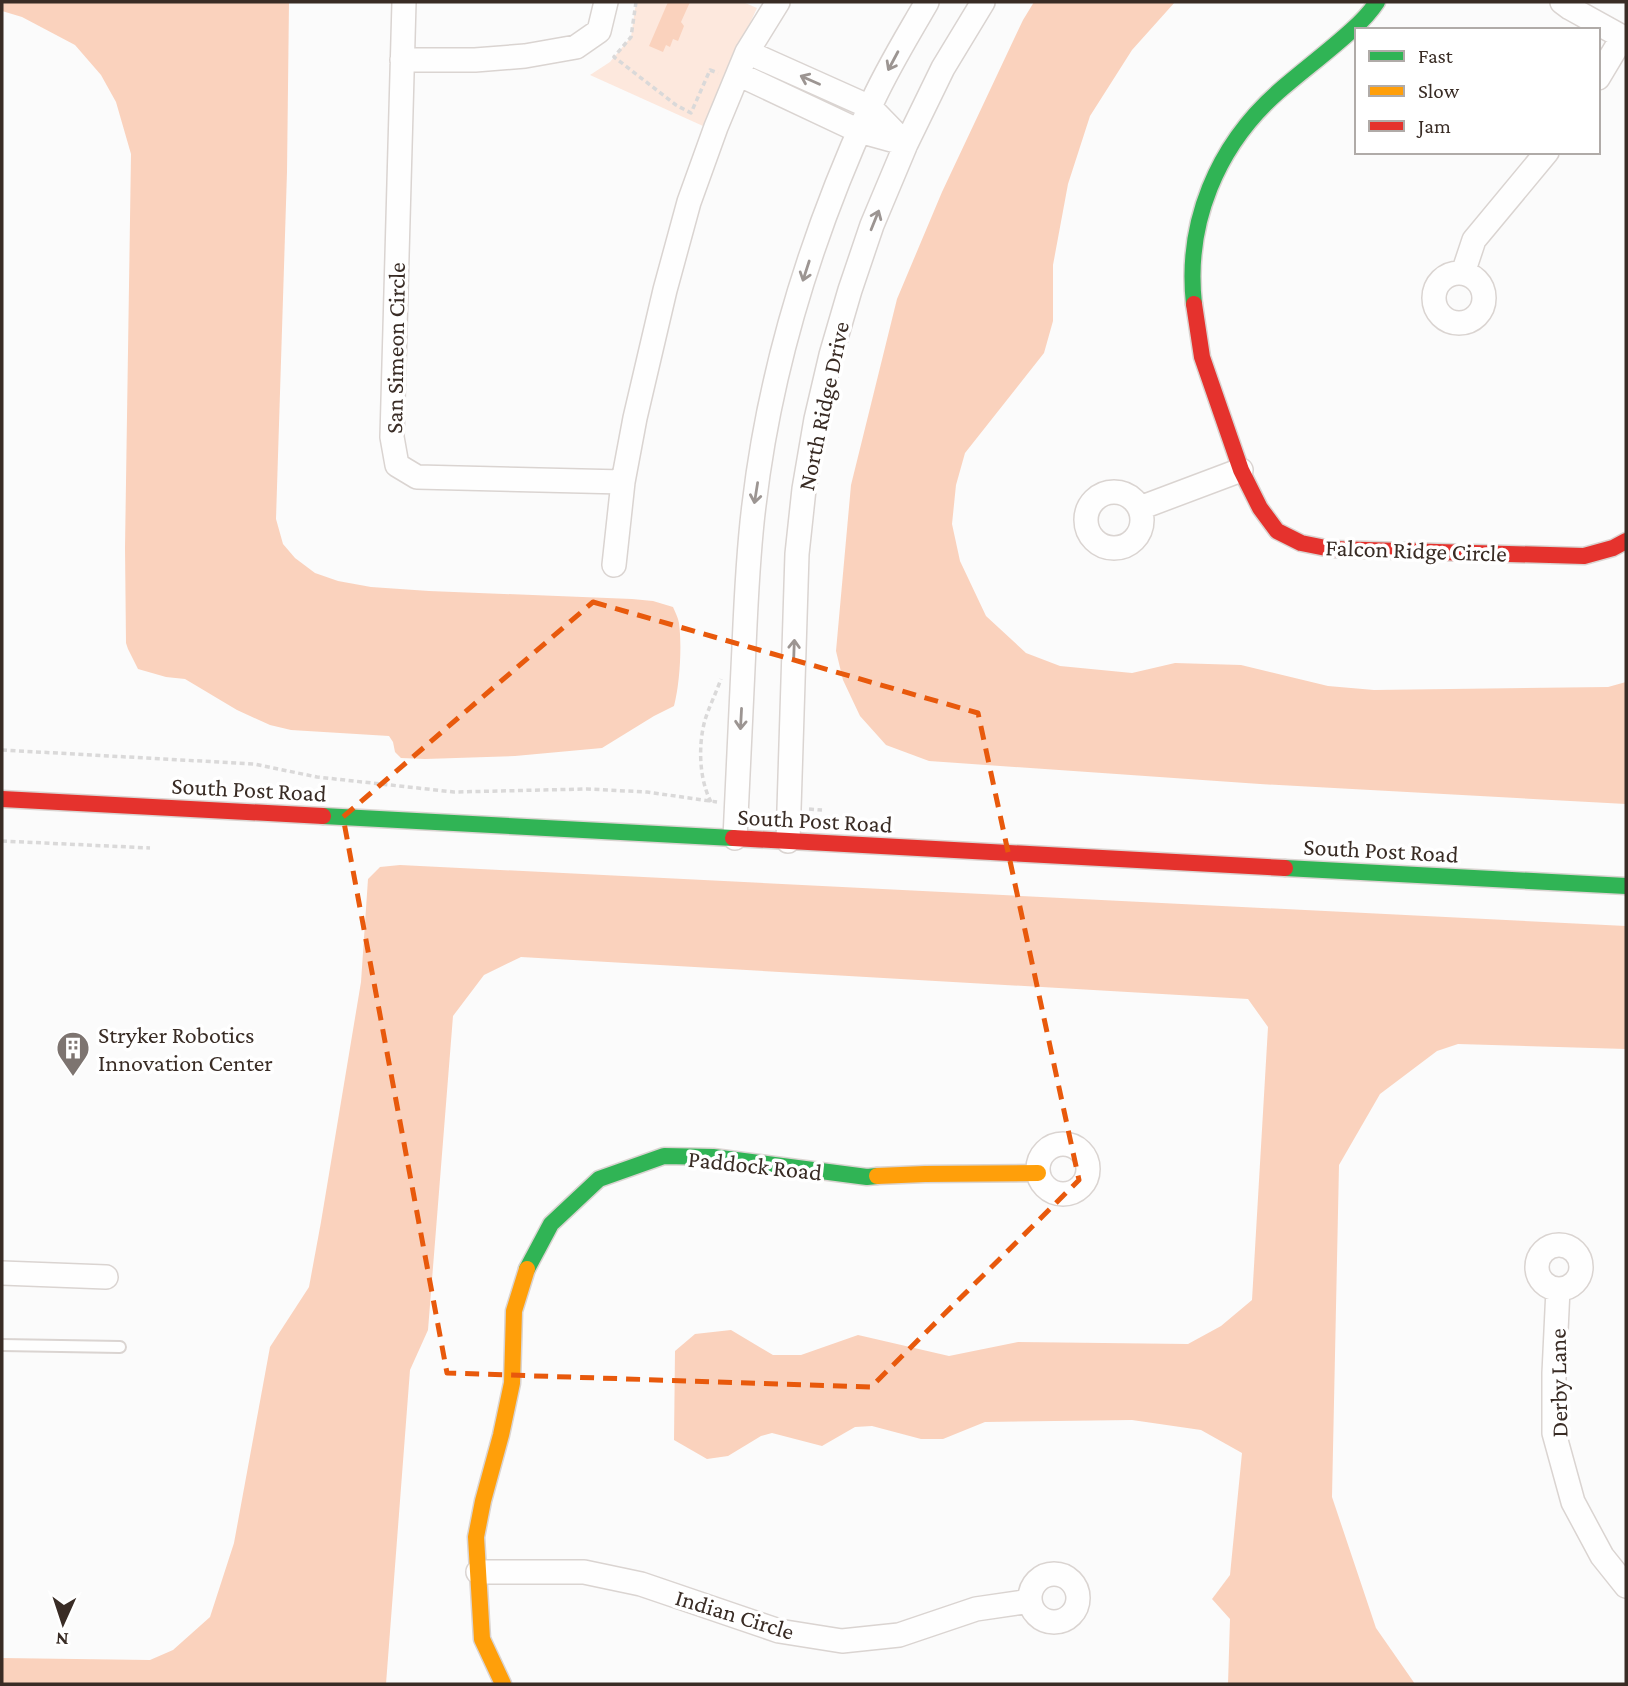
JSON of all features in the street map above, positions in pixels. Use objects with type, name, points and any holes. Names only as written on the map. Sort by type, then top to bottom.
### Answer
[{"type":"street","name":"San Simeon Circle","points":[[404,2],[392,437],[397,465],[417,477],[623,482]]},
{"type":"street","points":[[402,60],[475,60],[525,56],[576,47],[599,31],[606,2]]},
{"type":"street","points":[[614,565],[623,482],[650,350],[689,202],[716,127],[729,74],[778,2]]},
{"type":"street","name":"North Ridge Drive","points":[[735,838],[748,561],[765,434],[780,363],[817,236],[859,131],[927,2]]},
{"type":"street","name":"North Ridge Drive","points":[[788,841],[797,554],[804,489],[831,355],[872,225],[906,144],[943,68],[983,2]]},
{"type":"street","name":"Falcon Ridge Circle","points":[[1377,2],[1371,12],[1332,49],[1276,93],[1247,124],[1219,165],[1204,202],[1193,250],[1192,288],[1196,324],[1202,358],[1241,470],[1260,508],[1277,531],[1301,543],[1331,549],[1584,556],[1613,548],[1626,541]]},
{"type":"street","points":[[1562,2],[1624,39],[1600,75]]},
{"type":"street","points":[[747,51],[870,107],[906,144]]},
{"type":"street","points":[[729,74],[859,131],[906,144]]},
{"type":"street","points":[[1463,273],[1474,240],[1545,154]]},
{"type":"street","points":[[1140,508],[1241,470]]},
{"type":"street","name":"South Post Road","points":[[2,799],[1626,886]]},
{"type":"street","name":"Paddock Road","points":[[503,1684],[482,1639],[476,1537],[513,1383],[514,1311],[527,1269],[551,1224],[599,1179],[664,1156],[713,1157],[867,1177],[1038,1174]]},
{"type":"street","points":[[2,1273],[106,1277]]},
{"type":"street","name":"Derby Lane","points":[[1558,1289],[1554,1433],[1573,1502],[1602,1556],[1626,1586]]},
{"type":"street","name":"Indian Circle","points":[[478,1572],[584,1572],[641,1584],[779,1631],[842,1641],[899,1635],[976,1609],[1030,1601]]},
{"type":"lane","points":[[2,1345],[120,1348]]},
{"type":"path","points":[[636,2],[631,37],[614,57],[676,105],[691,113],[710,70],[729,74]]},
{"type":"path","points":[[2,750],[254,764],[317,777],[454,792],[587,789],[647,792],[737,804]]},
{"type":"path","points":[[789,807],[822,810]]},
{"type":"path","points":[[2,841],[150,848]]},
{"type":"highlighted area","points":[[593,602],[978,713],[1079,1180],[871,1387],[447,1373],[343,817]]},
{"type":"shaded area","points":[[2,2],[289,2],[287,172],[276,519],[283,544],[295,558],[315,573],[338,581],[371,587],[632,599],[673,607],[679,623],[680,642],[679,676],[674,706],[602,748],[515,756],[401,758],[395,752],[389,736],[291,730],[270,725],[237,710],[185,679],[138,669],[126,643],[131,154],[116,102],[101,75],[75,45],[22,17],[2,11]]},
{"type":"shaded area","points":[[636,2],[743,2],[757,8],[703,126],[590,75],[610,62],[631,37]]},
{"type":"shaded area","points":[[668,2],[690,2],[681,22],[684,26],[678,41],[673,39],[670,47],[666,45],[663,52],[649,46]]},
{"type":"shaded area","points":[[1034,2],[1175,2],[1132,50],[1090,116],[1068,184],[1053,265],[1053,321],[1044,353],[965,453],[956,485],[952,524],[960,561],[986,616],[1026,653],[1060,666],[1132,673],[1175,663],[1241,665],[1328,686],[1374,690],[1608,687],[1626,682],[1626,804],[1260,784],[929,761],[886,745],[860,716],[843,680],[836,651],[851,485],[897,299],[942,192]]},
{"type":"shaded area","points":[[400,865],[1626,926],[1626,1049],[1458,1044],[1437,1051],[1380,1094],[1339,1165],[1332,1497],[1376,1628],[1415,1684],[1228,1684],[1230,1619],[1212,1599],[1230,1575],[1242,1453],[1201,1430],[1132,1420],[985,1422],[943,1439],[921,1439],[872,1426],[855,1427],[822,1446],[772,1433],[761,1436],[728,1456],[707,1459],[674,1440],[675,1351],[695,1334],[731,1330],[773,1355],[801,1355],[858,1335],[949,1356],[1018,1342],[1188,1344],[1221,1326],[1252,1300],[1268,1027],[1248,999],[521,957],[484,975],[453,1016],[428,1330],[410,1370],[386,1684],[2,1684],[2,1658],[150,1660],[173,1650],[210,1617],[234,1543],[270,1347],[309,1287],[361,982],[368,879],[380,867]]},
{"type":"traffic: fast","points":[[1194,304],[1195,244],[1210,188],[1222,161],[1257,113],[1356,27],[1377,2]]},
{"type":"traffic: fast","points":[[323,816],[733,838]]},
{"type":"traffic: fast","points":[[1285,868],[1626,886]]},
{"type":"traffic: fast","points":[[527,1269],[551,1224],[599,1179],[664,1156],[713,1157],[867,1177],[877,1176]]},
{"type":"traffic: slow","points":[[877,1176],[1038,1173]]},
{"type":"traffic: slow","points":[[503,1684],[482,1639],[476,1537],[512,1383],[514,1311],[527,1269]]},
{"type":"traffic: jam","points":[[1194,304],[1202,357],[1241,470],[1260,508],[1277,531],[1301,543],[1331,549],[1584,556],[1613,548],[1626,541]]},
{"type":"traffic: jam","points":[[2,799],[323,816]]},
{"type":"traffic: jam","points":[[733,838],[1285,868]]},
{"type":"place","name":"Stryker Robotics Innovation Center","points":[[73,1078]]}]
